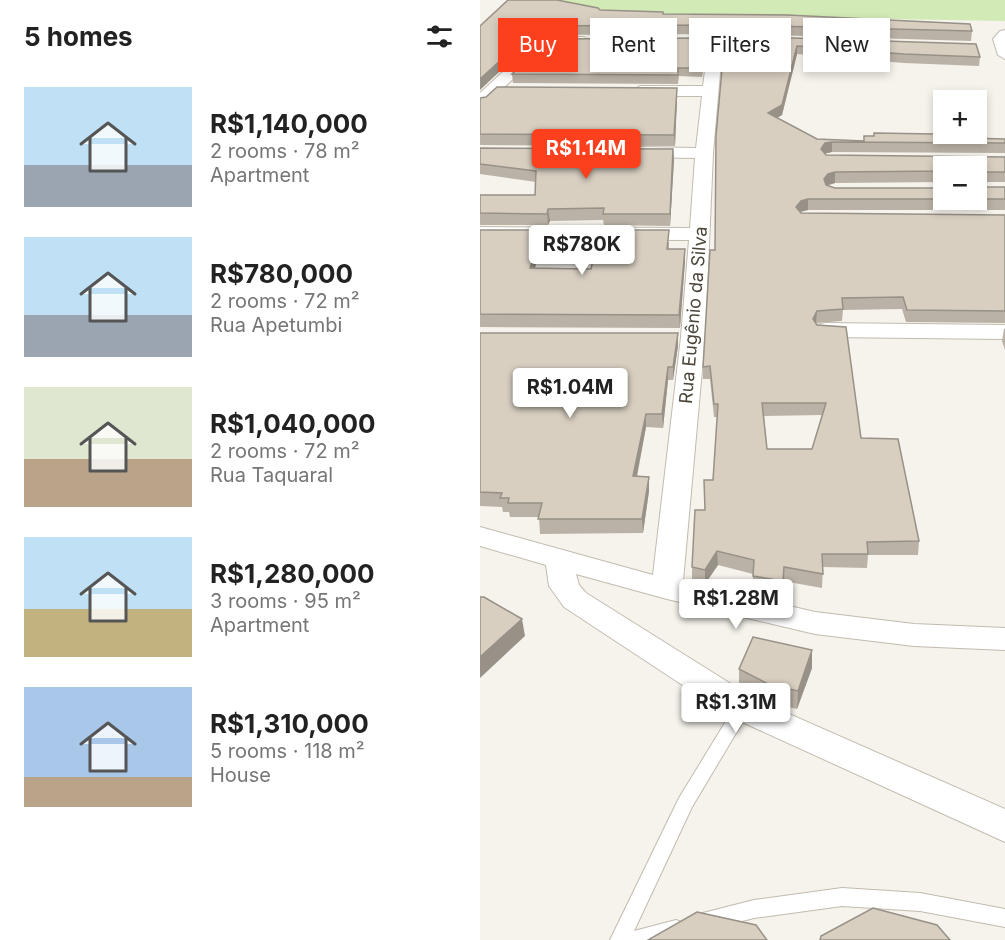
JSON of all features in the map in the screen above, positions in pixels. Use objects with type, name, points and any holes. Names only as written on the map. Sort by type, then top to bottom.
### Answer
[{"type":"street","points":[[1005,34],[1000,39],[1005,55]]},
{"type":"street","points":[[486,96],[540,44],[552,41],[590,40]]},
{"type":"street","name":"Rua Eugênio da Silva","points":[[667,589],[693,338],[704,153],[712,91],[712,72]]},
{"type":"street","points":[[486,96],[515,90]]},
{"type":"street","points":[[620,91],[712,91]]},
{"type":"street","points":[[618,152],[704,153]]},
{"type":"street","points":[[480,233],[700,234]]},
{"type":"street","points":[[825,330],[1005,333]]},
{"type":"street","points":[[669,337],[693,338]]},
{"type":"street","points":[[480,536],[667,589],[815,623],[914,634],[1005,639]]},
{"type":"street","points":[[561,558],[560,580],[565,590],[575,600],[743,708],[1005,826]]},
{"type":"lane","points":[[620,940],[684,803],[743,708]]},
{"type":"lane","points":[[635,940],[754,909],[842,897],[920,902],[1005,918]]},
{"type":"green space","points":[[548,0],[1005,0],[1005,21],[602,14]]},
{"type":"building","points":[[508,0],[557,0],[600,10],[663,12],[663,14],[848,18],[803,18],[803,27],[791,26],[791,18],[689,18],[689,25],[677,25],[677,18],[590,18],[590,26],[578,26],[578,18],[498,18],[498,63],[480,79],[480,26]]},
{"type":"building","points":[[890,20],[970,24],[972,31],[890,29]]},
{"type":"building","points":[[677,38],[689,38],[689,68],[678,68],[678,75],[512,74],[514,72],[578,72],[578,39],[590,39],[590,72],[677,72]]},
{"type":"building","points":[[791,38],[803,38],[803,46],[797,46],[791,70]]},
{"type":"building","points":[[890,41],[976,44],[980,57],[890,53]]},
{"type":"building","points":[[722,72],[790,72],[782,105],[768,113],[817,139],[864,141],[864,136],[874,136],[874,133],[933,134],[933,143],[832,142],[825,143],[821,149],[826,155],[933,156],[933,171],[835,172],[828,174],[824,179],[826,185],[835,188],[933,188],[933,199],[808,199],[801,201],[796,207],[801,213],[1005,215],[1005,311],[907,310],[903,297],[842,298],[843,309],[817,311],[813,319],[817,325],[846,327],[861,438],[898,439],[919,541],[867,542],[868,554],[822,554],[823,574],[784,567],[783,581],[753,576],[754,560],[717,551],[705,570],[692,567],[695,510],[705,510],[704,480],[713,480],[718,404],[714,404],[710,366],[703,367],[710,250],[715,250],[716,136]],"holes":[[[762,403],[826,403],[812,449],[767,449]]]},
{"type":"building","points":[[497,87],[677,88],[674,135],[480,134],[480,98],[486,97]]},
{"type":"building","points":[[987,139],[1005,139],[1005,143],[987,143]]},
{"type":"building","points":[[480,148],[673,149],[670,214],[603,214],[604,208],[548,209],[547,214],[480,213],[480,195],[535,195],[536,171],[480,164]]},
{"type":"building","points":[[987,157],[1005,157],[1005,172],[987,172]]},
{"type":"building","points":[[987,187],[1005,187],[1005,199],[987,199]]},
{"type":"building","points":[[480,230],[542,230],[530,268],[591,269],[599,230],[669,230],[667,249],[685,249],[679,315],[480,314]]},
{"type":"building","points":[[480,333],[678,333],[673,367],[668,367],[662,414],[646,414],[633,476],[649,477],[642,519],[538,519],[542,503],[508,503],[509,498],[500,498],[502,493],[480,492]]},
{"type":"building","points":[[480,597],[484,597],[522,619],[480,657]]},
{"type":"building","points":[[753,637],[812,650],[798,691],[770,685],[739,669]]},
{"type":"building","points":[[873,908],[937,925],[950,940],[820,940],[821,936]]},
{"type":"building","points":[[697,912],[756,925],[767,940],[648,940]]}]
